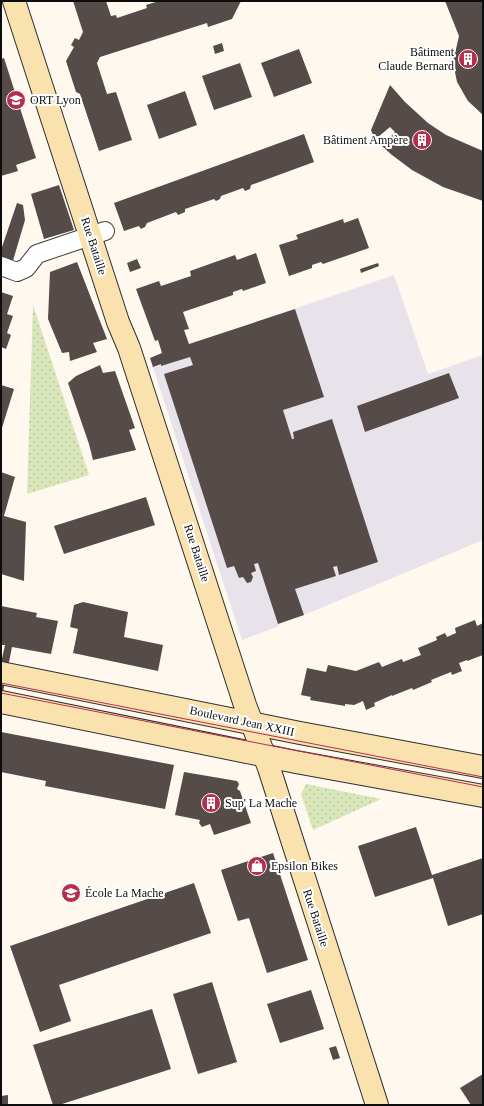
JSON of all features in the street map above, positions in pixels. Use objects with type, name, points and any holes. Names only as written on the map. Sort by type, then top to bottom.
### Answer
[{"type":"street","name":"Rue Bataille","points":[[14,1],[98,234],[118,322],[131,354],[377,1105]]},
{"type":"street","points":[[1,266],[17,272],[26,268],[37,254],[98,234]]},
{"type":"street","name":"Boulevard Jean XXIII","points":[[1,673],[253,724],[483,767]]},
{"type":"street","points":[[1,702],[263,755],[483,796]]},
{"type":"shaded area","points":[[394,275],[428,374],[483,355],[483,540],[304,615],[278,623],[279,626],[242,640],[150,358]]},
{"type":"green space","points":[[33,305],[89,475],[27,494]]},
{"type":"green space","points":[[306,784],[381,799],[313,830],[301,794]]},
{"type":"building","points":[[73,1],[106,1],[111,16],[116,15],[117,18],[147,8],[146,5],[159,1],[241,1],[232,19],[208,27],[207,23],[100,57],[97,63],[107,94],[116,92],[132,140],[99,151],[80,94],[76,92],[66,61],[74,47],[71,45],[75,38],[79,40],[83,32]]},
{"type":"building","name":"Bâtiment Claude Bernard","points":[[445,1],[483,1],[483,115],[468,101],[457,82],[453,62],[459,36]]},
{"type":"building","points":[[222,43],[224,51],[215,54],[213,46]]},
{"type":"building","points":[[299,49],[312,83],[274,97],[261,63]]},
{"type":"building","points":[[4,58],[36,158],[16,165],[18,171],[1,176],[1,59]]},
{"type":"building","points":[[240,63],[252,97],[214,110],[202,76]]},
{"type":"building","name":"Bâtiment Ampère","points":[[390,85],[405,102],[428,123],[446,135],[483,151],[483,201],[443,187],[412,170],[392,155],[382,146],[395,132],[390,127],[378,137],[373,135],[371,130]]},
{"type":"building","points":[[185,91],[197,125],[159,139],[147,105]]},
{"type":"building","points":[[304,134],[314,162],[251,185],[250,189],[245,191],[243,188],[221,196],[220,199],[216,201],[214,199],[185,209],[185,212],[178,215],[176,212],[147,223],[145,227],[141,229],[139,226],[124,231],[114,203]]},
{"type":"building","points":[[59,185],[74,230],[44,239],[31,194]]},
{"type":"building","points":[[17,203],[23,205],[25,220],[12,264],[1,260],[1,250]]},
{"type":"building","points":[[358,218],[369,248],[323,264],[321,262],[312,265],[312,268],[289,276],[279,245],[298,239],[296,235],[343,219],[344,223]]},
{"type":"building","points":[[256,253],[266,283],[243,291],[242,289],[233,292],[233,295],[183,312],[189,329],[184,330],[189,344],[295,309],[324,397],[283,410],[292,439],[294,439],[293,432],[332,419],[378,562],[339,575],[337,566],[333,567],[336,576],[295,589],[304,615],[278,624],[258,563],[254,564],[256,571],[251,573],[253,577],[251,582],[247,583],[243,577],[239,578],[234,566],[227,568],[164,374],[193,365],[190,357],[153,367],[150,358],[162,353],[158,340],[155,341],[136,289],[159,281],[161,286],[191,276],[190,271],[235,255],[237,260]]},
{"type":"building","points":[[137,259],[141,268],[130,272],[127,263]]},
{"type":"building","points":[[77,262],[107,339],[93,343],[97,352],[70,361],[69,352],[62,353],[48,319],[50,272]]},
{"type":"building","points":[[378,263],[379,266],[361,273],[360,269]]},
{"type":"building","points":[[1,292],[13,296],[7,314],[13,316],[7,333],[11,335],[6,349],[1,347]]},
{"type":"building","points":[[100,365],[103,373],[115,371],[135,428],[129,430],[136,450],[93,460],[68,383],[76,376]]},
{"type":"building","points":[[449,373],[459,398],[365,432],[357,406]]},
{"type":"building","points":[[1,385],[14,389],[1,431]]},
{"type":"building","points":[[1,472],[15,477],[4,516],[26,522],[24,581],[1,574]]},
{"type":"building","points":[[146,497],[155,525],[64,554],[54,526]]},
{"type":"building","points":[[83,602],[128,612],[124,637],[163,645],[158,671],[73,653],[78,629],[70,627],[74,605]]},
{"type":"building","points":[[1,606],[37,613],[36,617],[58,621],[51,654],[12,647],[2,697],[1,663],[5,645],[1,645]]},
{"type":"building","points":[[475,620],[477,626],[483,623],[483,655],[459,663],[462,671],[452,675],[451,672],[431,680],[432,682],[413,690],[412,688],[392,695],[374,703],[375,706],[366,710],[363,701],[354,705],[345,704],[345,706],[310,700],[311,697],[301,695],[307,668],[326,672],[328,665],[356,671],[379,662],[382,667],[402,659],[403,662],[421,655],[418,648],[437,640],[436,637],[445,633],[447,637],[456,633],[455,628]]},
{"type":"building","points":[[1,732],[174,765],[165,809],[45,786],[46,781],[1,772]]},
{"type":"building","name":"Sup' La Mache","points":[[184,772],[237,781],[239,784],[237,789],[240,791],[251,823],[214,835],[210,824],[202,827],[199,823],[200,820],[175,815]]},
{"type":"building","points":[[416,827],[432,875],[483,858],[483,914],[448,926],[433,878],[375,897],[358,846]]},
{"type":"building","points":[[273,853],[308,960],[267,973],[249,918],[238,921],[221,870]]},
{"type":"building","points":[[194,883],[211,933],[59,985],[71,1021],[40,1032],[10,946]]},
{"type":"building","points":[[212,982],[237,1062],[198,1074],[173,994]]},
{"type":"building","points":[[311,990],[324,1029],[280,1043],[267,1004]]},
{"type":"building","points":[[152,1009],[171,1069],[59,1105],[53,1105],[33,1045]]},
{"type":"building","points":[[336,1046],[340,1058],[333,1060],[329,1048]]},
{"type":"building","points":[[483,1074],[483,1105],[471,1105],[460,1088]]},
{"type":"building","points":[[8,1095],[8,1105],[1,1105],[1,1096]]},
{"type":"tram line","points":[[1,683],[483,777]]},
{"type":"tram line","points":[[1,693],[483,787]]},
{"type":"place","name":"Bâtiment Claude Bernard","points":[[468,59]]},
{"type":"place","name":"ORT Lyon","points":[[16,100]]},
{"type":"place","name":"Bâtiment Ampère","points":[[422,140]]},
{"type":"place","name":"Sup' La Mache","points":[[211,803]]},
{"type":"place","name":"Epsilon Bikes","points":[[257,866]]},
{"type":"place","name":"École La Mache","points":[[71,893]]}]
